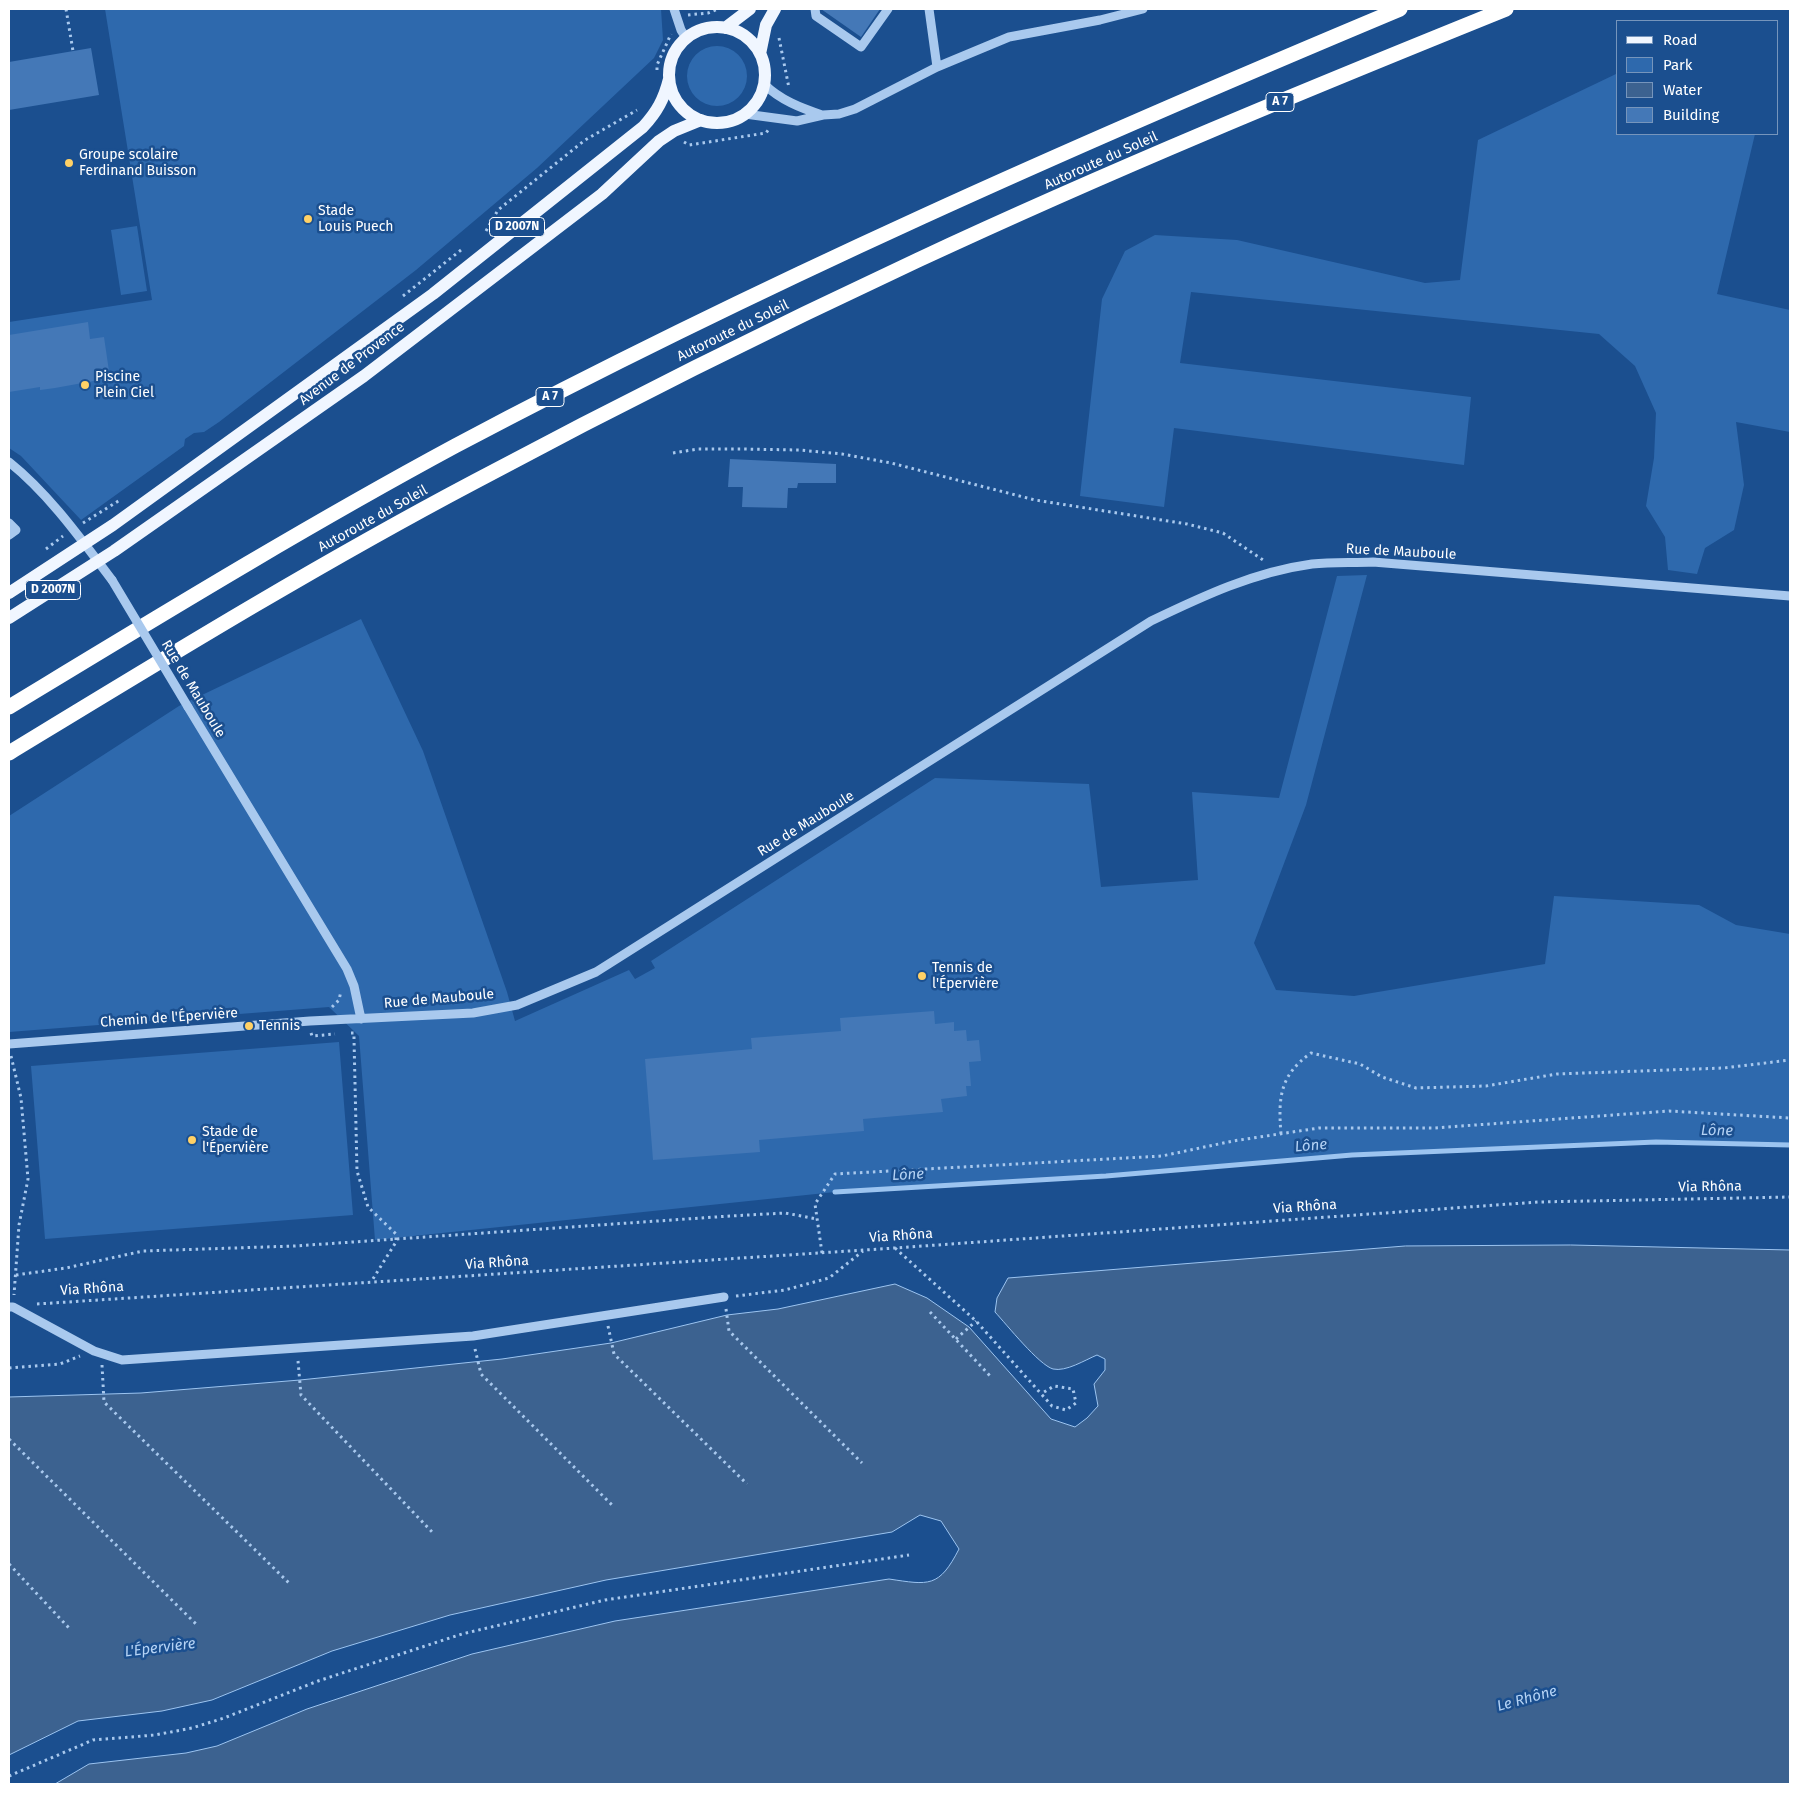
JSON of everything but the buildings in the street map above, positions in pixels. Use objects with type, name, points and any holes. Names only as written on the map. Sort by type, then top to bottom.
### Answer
[{"type":"highway","name":"Autoroute du Soleil","points":[[9,707],[178,604],[325,518],[455,446],[674,334],[904,224],[1090,140],[1400,9]]},
{"type":"highway","name":"Autoroute du Soleil","points":[[9,753],[194,640],[343,554],[473,482],[694,368],[919,259],[1098,179],[1506,9]]},
{"type":"main road","points":[[725,28],[750,9]]},
{"type":"main road","points":[[760,54],[766,25],[775,9]]},
{"type":"main road","points":[[711,27],[725,28],[739,32],[751,41],[760,54],[765,68],[764,84],[754,106],[745,114],[724,123],[701,120],[689,114],[679,104],[663,79],[676,50],[686,38],[698,31],[711,27]]},
{"type":"main road","name":"Avenue de Provence","points":[[9,593],[85,544],[433,294],[643,127],[657,112],[664,98],[663,79]]},
{"type":"main road","name":"Avenue de Provence","points":[[9,618],[98,562],[364,376],[602,194],[647,151],[674,131],[701,120]]},
{"type":"street","points":[[674,9],[681,30],[686,38]]},
{"type":"street","points":[[815,9],[816,16],[861,47],[888,9]]},
{"type":"street","points":[[929,9],[937,67]]},
{"type":"street","points":[[745,114],[797,121],[823,115],[839,114],[855,109],[937,67],[1009,37],[1100,20],[1143,9]]},
{"type":"street","points":[[764,84],[773,92],[802,109],[823,115]]},
{"type":"street","name":"Rue de Mauboule","points":[[9,462],[24,474],[73,529],[112,580],[347,969],[354,986],[361,1019],[474,1013],[517,1005],[596,972],[1151,621],[1215,590],[1278,570],[1313,564],[1373,562],[1790,596]]},
{"type":"street","points":[[9,523],[16,530],[9,535]]},
{"type":"street","name":"Chemin de l'Épervière","points":[[10,1048],[311,1026],[361,1019]]},
{"type":"street","points":[[11,1307],[98,1352],[122,1360],[298,1350],[473,1336],[606,1317],[724,1297]]},
{"type":"path","points":[[66,9],[73,51]]},
{"type":"path","points":[[778,34],[789,87],[785,99]]},
{"type":"path","points":[[657,65],[663,79]]},
{"type":"path","points":[[481,235],[486,231],[498,210],[585,140],[649,103],[657,112]]},
{"type":"path","points":[[674,131],[683,142],[689,144],[766,133],[775,119]]},
{"type":"path","points":[[398,299],[468,245]]},
{"type":"path","points":[[673,453],[698,449],[799,450],[842,454],[883,462],[1035,500],[1187,524],[1223,533],[1278,570]]},
{"type":"path","points":[[73,529],[124,496]]},
{"type":"path","points":[[328,1009],[339,1000],[341,987]]},
{"type":"path","points":[[311,1026],[312,1036],[337,1034]]},
{"type":"path","points":[[345,1034],[354,1033],[358,1172],[361,1188],[368,1207],[396,1234],[396,1239],[371,1282]]},
{"type":"path","points":[[10,1048],[21,1098],[28,1180],[19,1225],[16,1275],[11,1307]]},
{"type":"path","points":[[1281,1134],[1282,1085],[1296,1064],[1311,1053],[1360,1064],[1382,1077],[1416,1088],[1486,1086],[1557,1074],[1724,1068],[1790,1060]]},
{"type":"path","points":[[822,1253],[815,1204],[835,1174],[1162,1156],[1233,1141],[1319,1128],[1434,1128],[1669,1110],[1790,1118]]},
{"type":"path","name":"Via Rhôna","points":[[11,1307],[895,1248],[1538,1202],[1790,1197]]},
{"type":"path","points":[[16,1275],[66,1268],[143,1251],[295,1246],[785,1213],[817,1219]]},
{"type":"path","points":[[895,1248],[976,1321],[1041,1394],[1052,1406],[1066,1410],[1076,1403],[1073,1389],[1054,1386],[1041,1394]]},
{"type":"path","points":[[862,1463],[730,1332],[724,1297],[785,1290],[829,1278],[864,1250]]},
{"type":"path","points":[[930,1312],[992,1378]]},
{"type":"path","points":[[606,1317],[614,1354],[747,1484]]},
{"type":"path","points":[[956,1339],[976,1321]]},
{"type":"path","points":[[473,1336],[481,1374],[614,1507]]},
{"type":"path","points":[[298,1350],[301,1395],[434,1534]]},
{"type":"path","points":[[9,1368],[60,1364],[98,1352],[104,1402],[290,1584]]},
{"type":"path","points":[[9,1439],[196,1624]]},
{"type":"path","points":[[9,1776],[93,1740],[155,1735],[192,1728],[224,1718],[318,1682],[462,1634],[605,1600],[909,1555]]},
{"type":"path","points":[[9,1564],[69,1628]]},
{"type":"green space","name":"Stade Louis Puech","points":[[105,9],[661,9],[663,40],[654,58],[537,168],[416,270],[219,422],[204,432],[194,433],[185,439],[184,446],[81,520],[21,456],[9,448],[9,322],[152,300]]},
{"type":"green space","points":[[711,46],[723,46],[734,51],[742,59],[747,70],[745,88],[734,101],[723,106],[711,106],[700,101],[692,93],[687,82],[687,70],[692,59],[700,51]]},
{"type":"green space","points":[[1616,74],[1616,135],[1755,135],[1717,294],[1790,310],[1790,432],[1736,422],[1744,485],[1734,530],[1705,548],[1697,574],[1668,570],[1665,537],[1646,506],[1654,458],[1656,413],[1635,366],[1599,334],[1191,292],[1180,363],[1471,397],[1464,465],[1174,428],[1164,507],[1080,496],[1102,299],[1125,251],[1155,235],[1237,240],[1425,283],[1460,280],[1478,140]]},
{"type":"green space","points":[[137,226],[147,291],[121,295],[111,230]]},
{"type":"green space","points":[[1367,575],[1306,805],[1254,943],[1276,990],[1354,996],[1545,964],[1554,896],[1699,905],[1736,925],[1790,934],[1790,1145],[1656,1142],[1352,1155],[1106,1176],[835,1192],[375,1240],[359,1036],[329,1007],[9,1032],[9,816],[179,706],[361,619],[423,751],[507,992],[515,1021],[629,970],[635,979],[655,968],[651,961],[935,778],[1089,784],[1101,887],[1198,880],[1192,792],[1279,798],[1337,576]]},
{"type":"green space","name":"Stade de l'Épervière","points":[[339,1042],[353,1215],[45,1239],[31,1066]]},
{"type":"water","points":[[1571,1245],[1790,1250],[1790,1784],[55,1784],[89,1764],[186,1753],[217,1746],[307,1709],[472,1654],[615,1621],[889,1579],[914,1582],[932,1581],[945,1571],[959,1549],[941,1521],[920,1515],[892,1532],[606,1580],[450,1615],[332,1651],[212,1700],[162,1711],[78,1721],[9,1755],[9,1397],[141,1393],[300,1380],[502,1359],[611,1343],[727,1315],[778,1309],[895,1284],[927,1298],[969,1327],[1051,1419],[1075,1427],[1098,1406],[1094,1384],[1105,1370],[1105,1359],[1097,1355],[1064,1369],[1053,1369],[1047,1366],[1023,1344],[995,1312],[997,1298],[1008,1278],[1405,1246]]},
{"type":"waterway","name":"Lône","points":[[835,1192],[1106,1176],[1352,1155],[1656,1142],[1790,1145]]},
{"type":"place","name":"Groupe scolaire Ferdinand Buisson","points":[[69,163]]},
{"type":"place","name":"Stade Louis Puech","points":[[308,219]]},
{"type":"place","name":"Piscine Plein Ciel","points":[[85,385]]},
{"type":"place","name":"Tennis de l'Épervière","points":[[922,976]]},
{"type":"place","name":"Tennis","points":[[249,1026]]},
{"type":"place","name":"Stade de l'Épervière","points":[[192,1140]]},
{"type":"water label","name":"L'Épervière","points":[[160,1648]]},
{"type":"water label","name":"Le Rhône","points":[[1527,1699]]}]
